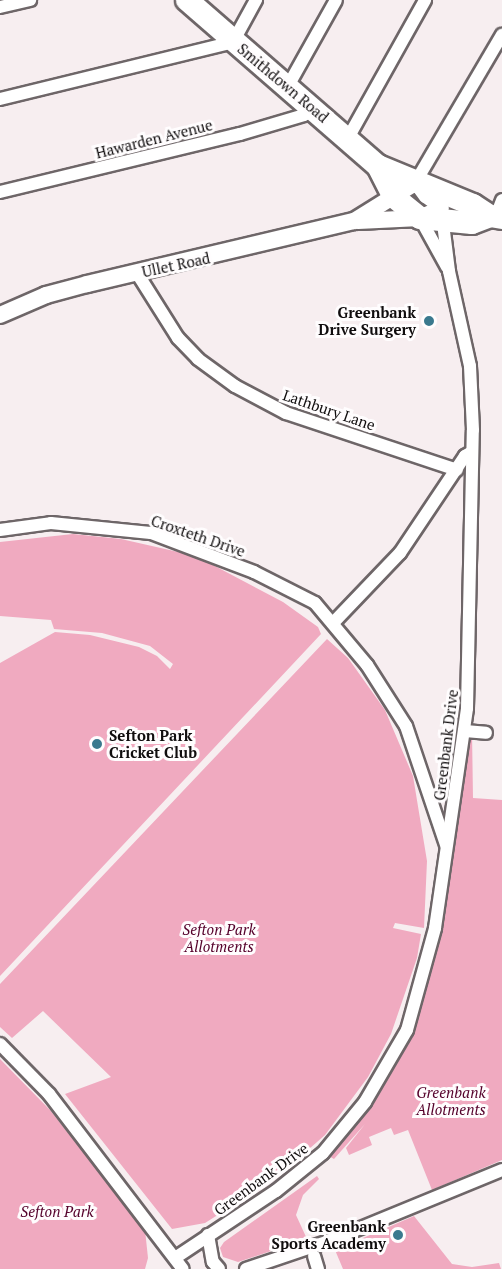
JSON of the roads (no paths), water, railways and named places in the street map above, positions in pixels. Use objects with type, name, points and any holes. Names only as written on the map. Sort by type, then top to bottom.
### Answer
[{"type":"highway","name":"Smithdown Road","points":[[187,0],[378,166],[415,183],[498,212]]},
{"type":"highway","name":"Smithdown Road","points":[[378,166],[394,196],[420,218],[442,215],[472,223],[498,212]]},
{"type":"main road","name":"Ullet Road","points":[[354,221],[415,183]]},
{"type":"main road","name":"Ullet Road","points":[[0,315],[46,295],[354,221],[420,218]]},
{"type":"street","points":[[0,7],[30,0]]},
{"type":"street","points":[[0,99],[233,42],[256,0]]},
{"type":"street","points":[[288,86],[336,0]]},
{"type":"street","points":[[348,138],[425,0]]},
{"type":"street","points":[[442,215],[415,183],[502,35]]},
{"type":"street","name":"Hawarden Avenue","points":[[0,192],[240,134],[304,115],[312,108]]},
{"type":"street","name":"Greenbank Drive","points":[[175,1258],[276,1191],[323,1153],[365,1102],[407,1030],[435,928],[465,731],[472,452],[470,366],[449,271],[442,215]]},
{"type":"street","points":[[420,218],[449,271]]},
{"type":"street","name":"Lathbury Lane","points":[[137,273],[178,338],[198,359],[235,386],[286,413],[457,470]]},
{"type":"street","points":[[333,623],[400,553],[472,452]]},
{"type":"street","name":"Croxteth Drive","points":[[0,530],[60,524],[151,533],[254,572],[315,603],[367,665],[406,726],[447,849]]},
{"type":"street","points":[[465,731],[486,733]]},
{"type":"street","points":[[0,1044],[49,1094],[183,1269]]},
{"type":"street","points":[[246,1269],[329,1241],[502,1170]]},
{"type":"street","name":"Greenbank Drive","points":[[208,1235],[213,1262],[219,1269]]},
{"type":"street","points":[[314,1256],[318,1269]]},
{"type":"place","name":"Greenbank Drive Surgery","points":[[429,321]]},
{"type":"place","name":"Sefton Park Cricket Club","points":[[97,744]]},
{"type":"place","name":"Greenbank Sports Academy","points":[[398,1235]]},
{"type":"park label","name":"Sefton Park Allotments","points":[[219,938]]},
{"type":"park label","name":"Greenbank Allotments","points":[[451,1100]]},
{"type":"park label","name":"Sefton Park","points":[[57,1212]]}]
